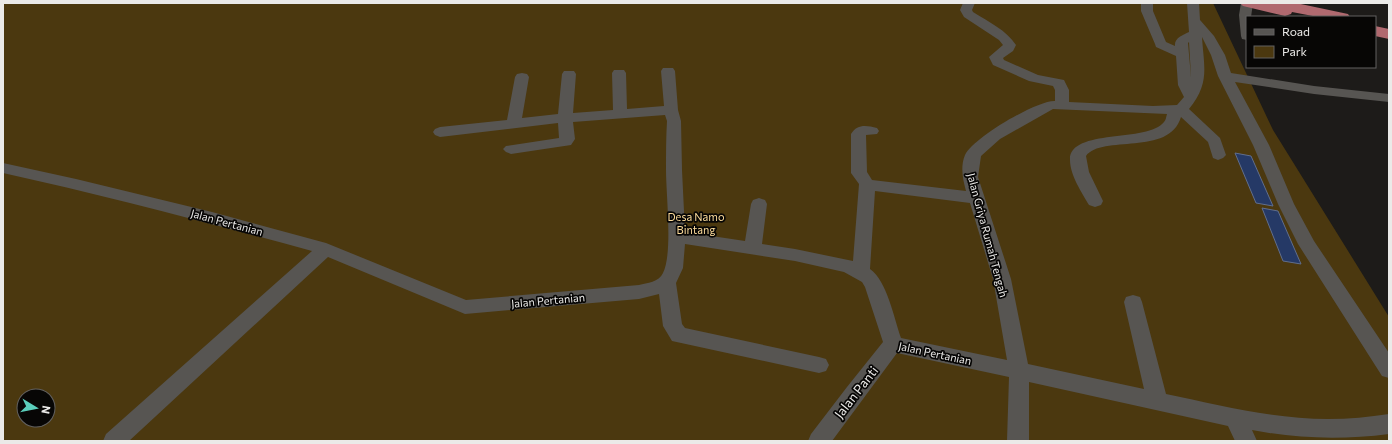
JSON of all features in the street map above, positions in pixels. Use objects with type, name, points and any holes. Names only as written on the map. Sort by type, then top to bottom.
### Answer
[{"type":"highway","points":[[1248,3],[1306,16]]},
{"type":"highway","points":[[1272,3],[1337,16]]},
{"type":"highway","points":[[1376,24],[1389,26]]},
{"type":"highway","points":[[1376,31],[1389,34]]},
{"type":"street","points":[[969,3],[966,10],[968,14],[1004,37],[1010,45],[996,57],[998,62],[1034,78],[1058,83],[1062,90],[1062,105]]},
{"type":"street","points":[[1147,3],[1147,11],[1161,44],[1181,54]]},
{"type":"street","points":[[1095,202],[1079,168],[1078,156],[1080,151],[1097,143],[1143,138],[1162,132],[1171,124],[1197,85],[1197,46],[1194,28],[1193,3]]},
{"type":"street","points":[[1246,26],[1245,15],[1248,3]]},
{"type":"street","points":[[1194,28],[1181,42],[1185,85],[1183,105],[1215,141],[1218,155]]},
{"type":"street","points":[[1194,28],[1211,41],[1218,55],[1225,76],[1261,144],[1286,204],[1307,244],[1328,279],[1389,370]]},
{"type":"street","points":[[668,71],[671,110],[674,121],[674,170],[678,237],[673,274],[667,283],[673,326],[679,335],[819,365]]},
{"type":"street","points":[[619,72],[620,114]]},
{"type":"street","points":[[511,149],[565,143],[567,138],[565,118],[570,74]]},
{"type":"street","points":[[1225,76],[1314,90],[1389,98]]},
{"type":"street","points":[[514,123],[522,77]]},
{"type":"street","name":"Jalan Griya Rumah Tengah","points":[[1018,441],[1019,371],[1002,279],[970,177],[970,164],[974,153],[989,138],[1051,105],[1141,110],[1183,105]]},
{"type":"street","points":[[440,132],[565,118],[671,110]]},
{"type":"street","points":[[861,272],[867,184],[859,173],[858,134],[862,130],[872,131]]},
{"type":"street","name":"Jalan Pertanian","points":[[3,168],[144,201],[326,249],[465,307],[639,292],[658,288],[667,283]]},
{"type":"street","points":[[867,184],[880,187],[977,198]]},
{"type":"street","points":[[752,248],[759,204]]},
{"type":"street","name":"Jalan Pertanian","points":[[678,237],[795,255],[848,266],[861,272],[868,277],[874,286],[893,344],[1157,400],[1236,419],[1323,435],[1389,424]]},
{"type":"street","points":[[114,441],[326,249]]},
{"type":"street","points":[[1134,302],[1157,400]]},
{"type":"street","name":"Jalan Panti","points":[[819,441],[854,393],[893,344]]},
{"type":"street","points":[[1236,419],[1246,441]]},
{"type":"green space","name":"Desa Namo Bintang","points":[[3,3],[1213,3],[1273,130],[1389,317],[1389,441],[3,441]]},
{"type":"water","points":[[1235,153],[1251,156],[1273,206],[1256,203]]},
{"type":"water","points":[[1262,208],[1278,211],[1301,264],[1283,261]]}]
